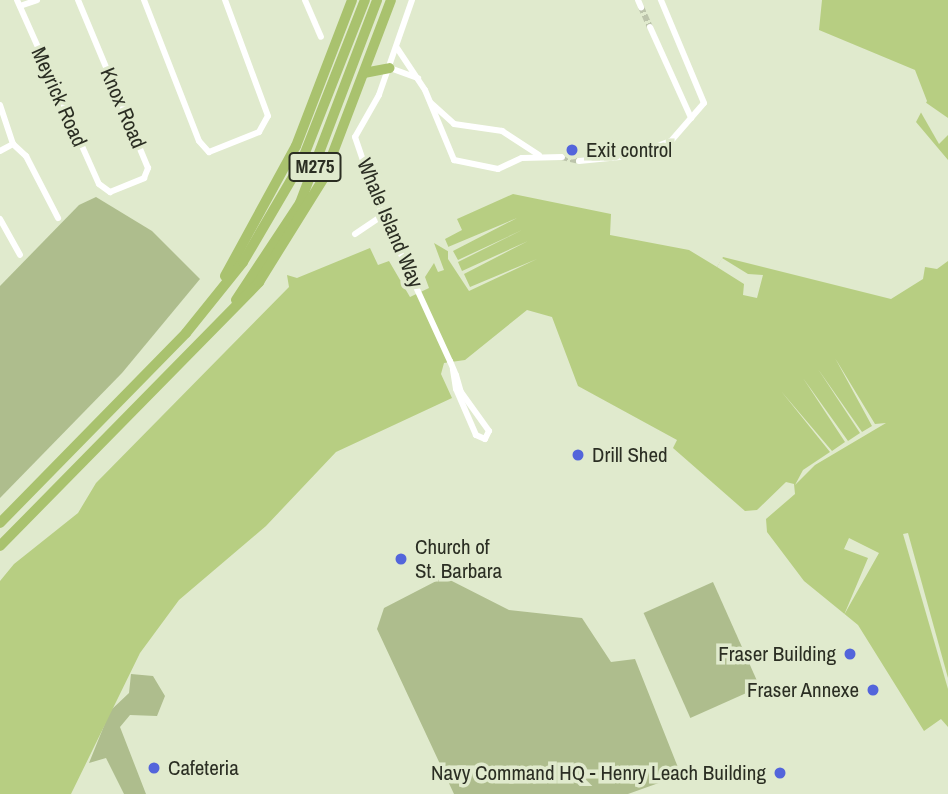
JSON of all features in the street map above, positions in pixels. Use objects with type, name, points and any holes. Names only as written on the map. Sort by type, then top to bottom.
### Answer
[{"type":"highway","name":"M275","points":[[206,309],[292,155],[352,0]]},
{"type":"highway","name":"M275","points":[[0,523],[206,309],[243,262],[301,163],[365,0]]},
{"type":"highway","name":"M275","points":[[222,320],[300,203],[377,0]]},
{"type":"highway","name":"M275","points":[[0,545],[249,294],[298,226],[364,73],[391,0]]},
{"type":"highway","points":[[364,73],[390,68]]},
{"type":"street","points":[[19,3],[37,0]]},
{"type":"street","name":"Knox Road","points":[[78,0],[148,168],[141,180],[106,192]]},
{"type":"street","points":[[144,0],[204,150],[259,132],[268,116],[225,0]]},
{"type":"street","points":[[305,0],[321,37]]},
{"type":"street","name":"Whale Island Way","points":[[412,0],[390,68],[355,132],[383,215],[453,369]]},
{"type":"street","name":"Meyrick Road","points":[[19,3],[106,192]]},
{"type":"street","points":[[579,161],[630,156],[671,141],[704,103],[661,3]]},
{"type":"street","points":[[650,27],[691,118]]},
{"type":"street","points":[[397,48],[430,101],[445,148],[458,162],[498,169],[542,156],[562,158]]},
{"type":"street","points":[[390,68],[418,78]]},
{"type":"street","points":[[430,101],[454,124],[502,131],[542,156]]},
{"type":"street","points":[[0,105],[13,144],[26,156],[58,218]]},
{"type":"street","points":[[0,152],[13,144]]},
{"type":"street","points":[[355,234],[383,215]]},
{"type":"street","points":[[0,219],[20,255]]},
{"type":"street","points":[[453,369],[484,426],[486,439],[476,431],[453,369]]},
{"type":"street","points":[[476,431],[484,426]]},
{"type":"shaded area","points":[[822,0],[948,0],[948,160],[916,122],[927,101],[915,70],[819,30]]},
{"type":"shaded area","points":[[513,194],[611,214],[610,235],[689,250],[717,267],[723,257],[891,299],[923,279],[925,267],[937,269],[948,261],[948,727],[941,719],[924,731],[858,625],[804,581],[767,532],[766,519],[795,494],[794,484],[786,482],[757,510],[745,511],[673,448],[677,440],[578,386],[552,317],[527,310],[465,360],[444,363],[441,374],[452,398],[336,452],[266,526],[179,600],[140,653],[71,794],[0,794],[0,581],[14,564],[78,513],[96,483],[289,287],[287,275],[297,278],[370,248],[378,265],[389,261],[410,297],[429,288],[425,277],[434,263],[438,272],[444,270],[434,243],[451,253],[445,239],[462,230],[457,219]]},
{"type":"shaded area","points":[[96,197],[152,231],[200,279],[122,373],[0,498],[0,286],[79,205]]},
{"type":"shaded area","points":[[444,577],[509,610],[582,618],[611,662],[635,659],[681,775],[628,794],[454,794],[377,629],[384,608]]},
{"type":"shaded area","points":[[713,582],[760,687],[690,718],[644,613]]},
{"type":"shaded area","points":[[131,674],[153,676],[165,696],[157,716],[130,715],[120,727],[146,794],[124,794],[106,758],[89,763],[110,711],[129,693]]},
{"type":"pier","points":[[925,102],[948,118],[948,135],[939,144],[919,109]]},
{"type":"pier","points":[[517,218],[453,251],[458,260],[522,230],[458,262],[462,271],[528,241],[464,274],[470,287],[537,259],[469,291],[448,259],[448,247]]},
{"type":"pier","points":[[722,258],[748,274],[763,275],[757,298],[743,295],[744,284],[717,267]]},
{"type":"pier","points":[[835,358],[875,424],[886,423],[815,465],[795,485],[803,470],[830,452],[781,391],[832,451],[845,442],[803,378],[848,441],[860,433],[818,369],[862,432],[872,426]]},
{"type":"pier","points":[[908,533],[948,678],[948,689],[903,534]]},
{"type":"pier","points":[[849,538],[879,553],[844,615],[868,558],[844,549]]},
{"type":"tunnel","points":[[641,7],[650,27]]},
{"type":"tunnel","points":[[562,157],[579,161]]},
{"type":"place","name":"Exit control","points":[[572,150]]},
{"type":"place","name":"Drill Shed","points":[[578,455]]},
{"type":"place","name":"Church of St. Barbara","points":[[401,559]]},
{"type":"place","name":"Fraser Building","points":[[850,654]]},
{"type":"place","name":"Fraser Annexe","points":[[873,690]]},
{"type":"place","name":"Cafeteria","points":[[154,768]]},
{"type":"place","name":"Navy Command HQ - Henry Leach Building","points":[[780,773]]}]
